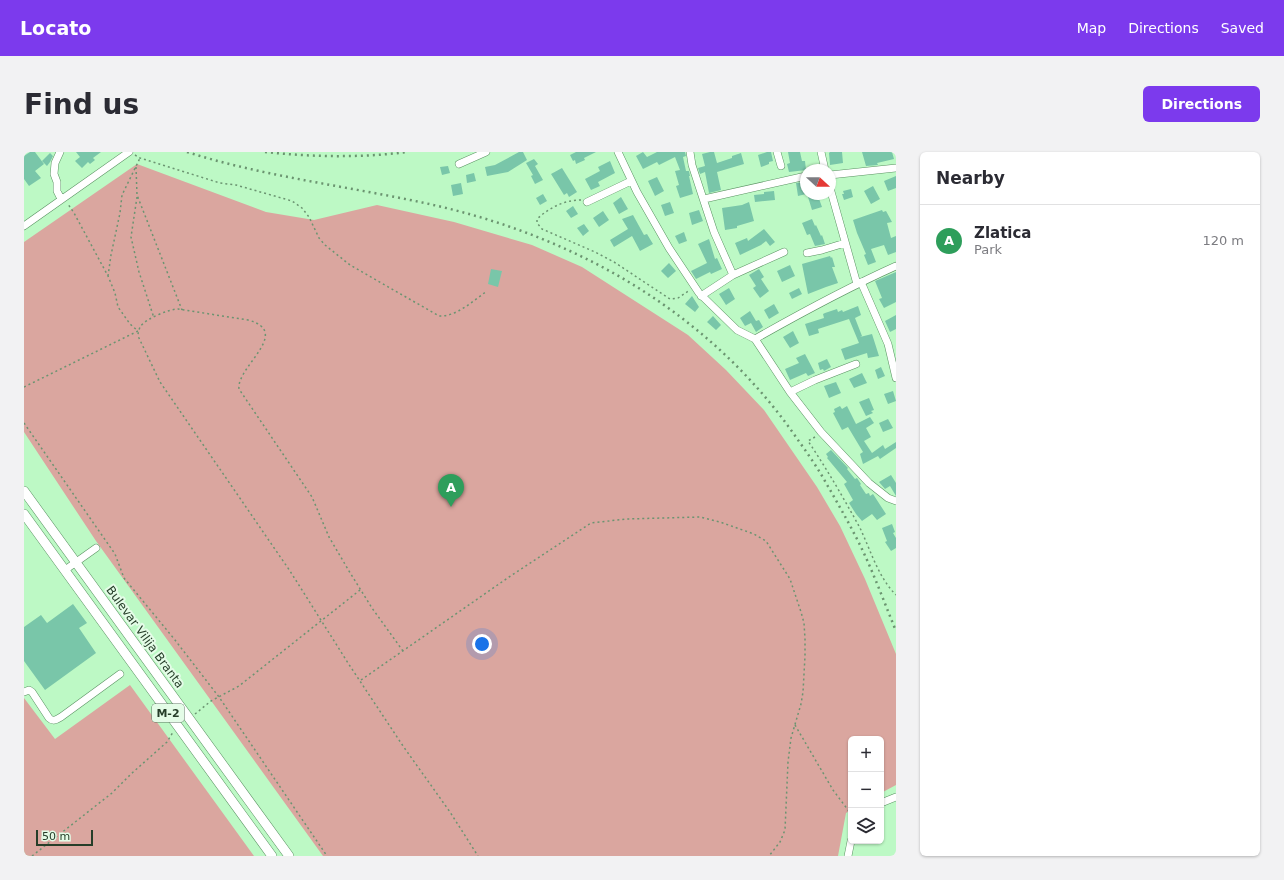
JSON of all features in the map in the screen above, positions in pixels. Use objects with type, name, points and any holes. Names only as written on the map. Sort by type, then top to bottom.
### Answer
[{"type":"main road","name":"Bulevar Vilija Branta","points":[[24,491],[289,856]]},
{"type":"main road","name":"M-2","points":[[24,514],[272,856]]},
{"type":"street","points":[[60,152],[54,174],[57,191],[64,201]]},
{"type":"street","points":[[459,164],[486,152]]},
{"type":"street","points":[[618,152],[631,181],[669,248],[701,296],[737,330],[755,339],[790,392],[822,432],[869,482],[888,498],[896,501]]},
{"type":"street","points":[[690,152],[692,165],[714,232],[733,275]]},
{"type":"street","points":[[777,152],[781,166]]},
{"type":"street","points":[[821,152],[824,164]]},
{"type":"street","points":[[24,226],[64,201],[132,153]]},
{"type":"street","points":[[836,174],[896,168]]},
{"type":"street","points":[[704,199],[800,177]]},
{"type":"street","points":[[587,202],[631,181]]},
{"type":"street","points":[[833,200],[845,243],[859,283],[888,344],[896,378]]},
{"type":"street","points":[[807,253],[845,243]]},
{"type":"street","points":[[701,296],[733,275],[784,252]]},
{"type":"street","points":[[755,339],[798,314],[896,266]]},
{"type":"street","points":[[790,392],[815,380],[856,364]]},
{"type":"street","points":[[65,570],[96,548]]},
{"type":"street","points":[[24,692],[29,690],[32,692],[49,718],[55,720],[120,674]]},
{"type":"street","points":[[884,802],[896,797]]},
{"type":"street","points":[[848,856],[850,844]]},
{"type":"path","points":[[132,153],[140,158],[220,183],[236,185],[292,201],[302,208],[309,217],[319,238],[325,245],[350,265],[439,316],[447,316],[459,310],[486,292]]},
{"type":"path","points":[[108,276],[122,195],[140,158]]},
{"type":"path","points":[[136,167],[137,195],[132,237],[139,272],[154,318]]},
{"type":"path","points":[[137,195],[182,310]]},
{"type":"path","points":[[587,202],[576,200],[550,208],[536,219],[537,223],[542,229],[614,262],[670,299],[678,298],[694,286]]},
{"type":"path","points":[[64,201],[74,213],[108,276],[115,293],[118,307],[130,324],[138,331],[140,342],[160,382],[290,571],[403,746],[450,812],[478,856]]},
{"type":"path","points":[[24,387],[138,331],[142,325],[168,310],[182,310],[248,320],[257,324],[263,329],[265,334],[264,341],[239,382],[239,389],[312,497],[329,537],[360,590],[403,651]]},
{"type":"path","points":[[24,423],[115,554],[124,578],[219,697],[327,856]]},
{"type":"path","points":[[822,432],[808,441],[819,457],[860,530],[889,588],[896,595]]},
{"type":"path","points":[[360,680],[591,523],[626,519],[689,516],[708,518],[744,530],[766,541],[782,564],[792,584],[804,623],[805,639],[803,692],[791,738],[788,762],[785,830],[780,842],[769,856]]},
{"type":"path","points":[[194,716],[202,707],[239,686],[360,590]]},
{"type":"path","points":[[795,725],[833,790],[848,810]]},
{"type":"path","points":[[32,856],[112,793],[167,742],[174,732]]},
{"type":"shaded area","points":[[137,164],[266,212],[314,220],[377,205],[454,222],[532,245],[582,267],[688,335],[726,370],[764,410],[817,487],[840,526],[865,579],[896,654],[896,785],[884,791],[884,736],[848,736],[848,812],[846,813],[838,856],[323,856],[96,541],[24,432],[24,242]]},
{"type":"shaded area","points":[[130,685],[254,856],[24,856],[24,698],[55,739]]},
{"type":"building","points":[[30,152],[35,152],[44,164],[35,171],[41,178],[29,186],[24,179],[24,156]]},
{"type":"building","points":[[76,152],[101,152],[93,158],[95,160],[90,164],[88,162],[82,168],[75,161],[80,157]]},
{"type":"building","points":[[519,152],[523,152],[527,160],[508,172],[487,176],[485,167],[495,165]]},
{"type":"building","points":[[576,152],[596,152],[584,158],[585,160],[576,164],[575,160],[573,161],[570,155]]},
{"type":"building","points":[[643,152],[647,157],[657,152],[685,152],[686,156],[683,157],[686,171],[689,171],[693,194],[680,198],[676,186],[679,185],[675,171],[680,170],[675,157],[659,165],[657,162],[643,169],[636,156]]},
{"type":"building","points":[[714,152],[717,163],[741,153],[744,164],[717,172],[721,190],[709,193],[705,172],[700,174],[698,168],[705,166],[702,154]]},
{"type":"building","points":[[771,152],[773,161],[761,167],[758,155]]},
{"type":"building","points":[[788,152],[800,152],[802,161],[805,161],[805,164],[800,164],[800,171],[789,172],[787,164],[790,163]]},
{"type":"building","points":[[842,152],[843,163],[830,164],[829,153]]},
{"type":"building","points":[[862,152],[892,152],[894,159],[877,163],[878,165],[866,166]]},
{"type":"building","points":[[50,153],[53,156],[47,166],[42,161]]},
{"type":"building","points":[[534,159],[538,164],[535,166],[543,180],[535,184],[531,176],[533,175],[526,163]]},
{"type":"building","points":[[610,161],[615,173],[598,182],[600,186],[591,190],[585,179],[600,171],[598,167]]},
{"type":"building","points":[[448,166],[450,173],[442,175],[440,167]]},
{"type":"building","points":[[562,168],[577,192],[569,197],[567,193],[564,195],[551,174]]},
{"type":"building","points":[[474,173],[476,181],[467,183],[466,175]]},
{"type":"building","points":[[896,176],[896,188],[888,191],[884,181]]},
{"type":"building","points":[[657,177],[664,191],[655,196],[648,181]]},
{"type":"building","points":[[461,183],[463,194],[453,196],[451,185]]},
{"type":"building","points":[[796,183],[800,183],[800,196],[798,196]]},
{"type":"building","points":[[873,186],[880,199],[871,204],[864,191]]},
{"type":"building","points":[[851,189],[853,197],[844,200],[842,194],[844,194],[843,191]]},
{"type":"building","points":[[774,191],[775,200],[755,202],[754,195]]},
{"type":"building","points":[[543,194],[547,201],[540,205],[536,198]]},
{"type":"building","points":[[621,197],[628,209],[619,214],[613,203]]},
{"type":"building","points":[[809,200],[819,200],[822,207],[812,210]]},
{"type":"building","points":[[670,202],[674,213],[665,216],[661,205]]},
{"type":"building","points":[[749,202],[754,221],[737,226],[737,228],[725,230],[722,208],[742,205]]},
{"type":"building","points":[[573,206],[578,214],[571,218],[566,211]]},
{"type":"building","points":[[699,210],[703,221],[692,225],[689,213]]},
{"type":"building","points":[[882,210],[883,212],[886,211],[892,222],[887,223],[891,238],[896,236],[896,252],[888,255],[884,245],[871,249],[876,262],[868,265],[864,255],[866,254],[853,220]]},
{"type":"building","points":[[603,211],[609,220],[599,227],[593,218]]},
{"type":"building","points":[[633,215],[644,235],[647,234],[653,244],[640,251],[632,236],[614,247],[610,240],[628,229],[622,219]]},
{"type":"building","points":[[812,219],[821,236],[822,235],[825,244],[815,246],[810,234],[807,235],[802,223]]},
{"type":"building","points":[[584,224],[589,231],[583,236],[577,228]]},
{"type":"building","points":[[764,229],[775,242],[770,246],[766,241],[740,255],[735,243],[747,238],[748,241]]},
{"type":"building","points":[[684,232],[687,241],[679,244],[675,236]]},
{"type":"building","points":[[709,239],[715,259],[717,258],[722,269],[711,274],[710,272],[696,279],[691,271],[707,263],[698,244]]},
{"type":"building","points":[[830,256],[831,258],[832,257],[835,267],[832,267],[838,283],[808,294],[802,264]]},
{"type":"building","points":[[669,263],[676,271],[668,278],[661,271]]},
{"type":"building","points":[[790,265],[795,276],[782,282],[777,271]]},
{"type":"building","points":[[491,269],[502,271],[498,287],[488,284]]},
{"type":"building","points":[[759,269],[764,277],[761,279],[769,291],[760,298],[753,288],[756,286],[749,275]]},
{"type":"building","points":[[896,272],[896,302],[884,308],[879,299],[882,298],[875,281]]},
{"type":"building","points":[[729,288],[735,299],[726,305],[719,294]]},
{"type":"building","points":[[799,288],[802,294],[792,299],[789,293]]},
{"type":"building","points":[[692,296],[699,307],[695,312],[685,304]]},
{"type":"building","points":[[774,304],[779,313],[769,319],[764,310]]},
{"type":"building","points":[[858,306],[861,315],[855,318],[862,336],[860,337],[872,334],[879,356],[868,358],[867,353],[845,360],[841,349],[859,343],[849,319],[818,329],[819,333],[809,336],[805,324],[824,318],[823,314],[825,313],[837,309],[838,312],[842,310],[843,312]]},
{"type":"building","points":[[750,311],[756,321],[759,320],[763,327],[756,332],[751,323],[745,326],[740,318]]},
{"type":"building","points":[[896,315],[896,329],[890,332],[885,321]]},
{"type":"building","points":[[713,316],[721,325],[716,330],[707,322]]},
{"type":"building","points":[[793,331],[799,343],[790,348],[783,337]]},
{"type":"building","points":[[805,354],[815,373],[808,376],[806,373],[790,380],[785,369],[799,363],[796,358]]},
{"type":"building","points":[[827,359],[831,367],[824,371],[823,369],[820,370],[818,363]]},
{"type":"building","points":[[881,367],[885,376],[878,379],[875,370]]},
{"type":"building","points":[[862,373],[867,383],[854,388],[849,379]]},
{"type":"building","points":[[836,382],[841,393],[829,398],[824,386]]},
{"type":"building","points":[[893,391],[896,401],[888,404],[884,394]]},
{"type":"building","points":[[869,398],[874,410],[871,411],[873,413],[866,416],[859,402]]},
{"type":"building","points":[[840,406],[842,409],[847,406],[856,424],[870,417],[874,423],[866,428],[871,437],[864,441],[872,453],[883,445],[885,449],[896,442],[896,448],[880,459],[878,456],[863,464],[860,454],[863,452],[848,427],[842,430],[833,413],[835,412],[834,409]]},
{"type":"building","points":[[888,419],[893,428],[883,432],[879,423]]},
{"type":"building","points":[[831,450],[848,468],[847,469],[855,479],[857,478],[866,494],[869,493],[870,496],[873,494],[886,514],[877,520],[872,514],[862,521],[849,503],[853,500],[844,484],[847,482],[827,458],[828,457],[826,454]]},
{"type":"building","points":[[891,475],[896,483],[896,496],[890,486],[885,489],[879,482]]},
{"type":"building","points":[[892,524],[895,532],[893,533],[896,538],[896,548],[891,551],[885,542],[887,541],[882,528]]},
{"type":"building","points":[[73,604],[87,623],[79,628],[96,653],[45,690],[24,661],[24,627],[41,615],[47,623]]},
{"type":"railway","points":[[187,152],[249,169],[407,199],[492,221],[543,239],[593,262],[640,289],[685,320],[726,356],[764,396],[798,440],[821,474],[854,534],[869,564],[896,631]]},
{"type":"railway","points":[[265,152],[336,156],[407,152]]},
{"type":"place","name":"Zlatica","points":[[451,507]]}]
